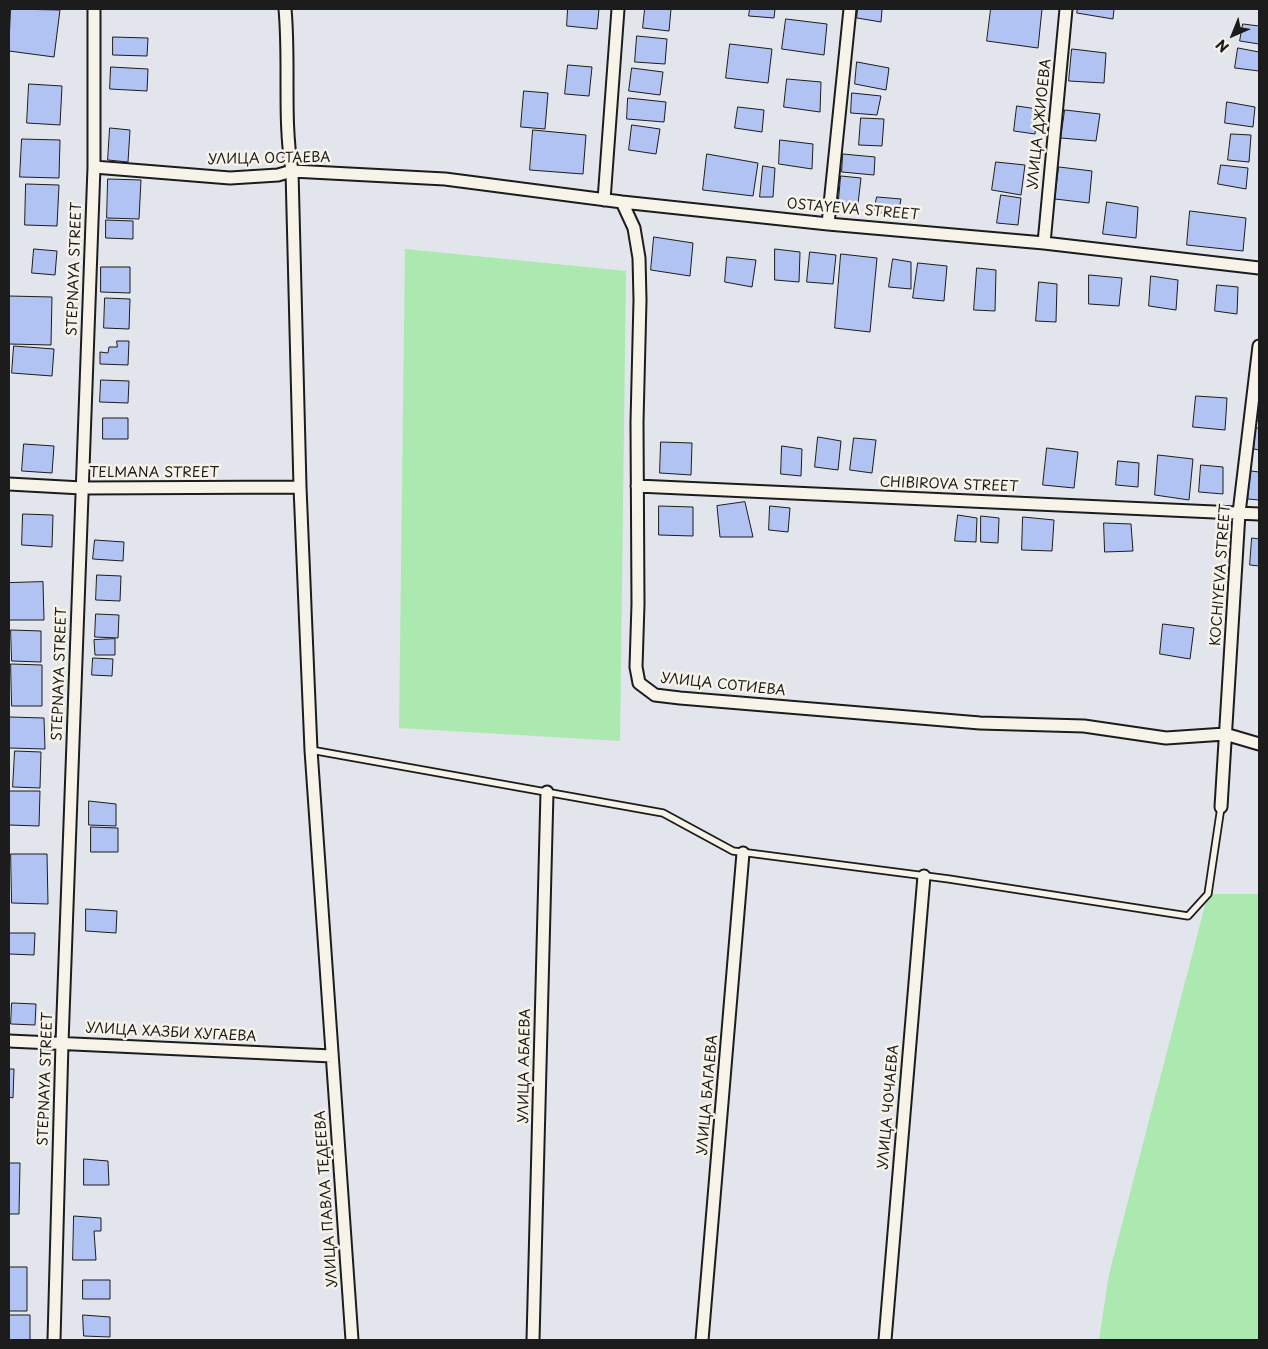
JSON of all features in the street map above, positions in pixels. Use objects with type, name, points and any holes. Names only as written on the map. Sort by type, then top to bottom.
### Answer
[{"type":"street","name":"STEPNAYA STREET","points":[[54,1340],[62,1043],[94,168],[94,9]]},
{"type":"street","name":"УЛИЦА ПАВЛА ТЕДЕЕВА","points":[[285,9],[288,33],[289,152],[292,171],[300,487],[312,750],[352,1340]]},
{"type":"street","points":[[604,200],[618,9]]},
{"type":"street","points":[[828,224],[850,9]]},
{"type":"street","name":"УЛИЦА ДЖИОЕВА","points":[[1044,243],[1066,9]]},
{"type":"street","name":"УЛИЦА ОСТАЕВА","points":[[94,168],[230,178],[278,175],[292,171]]},
{"type":"street","name":"OSTAYEVA STREET","points":[[292,171],[445,179],[622,202],[828,224],[1044,243],[1259,268]]},
{"type":"street","name":"УЛИЦА СОТИЕВА","points":[[622,202],[634,228],[639,258],[640,300],[637,422],[638,604],[636,667],[640,683],[655,695],[980,723],[1084,726],[1166,738],[1225,734],[1259,744]]},
{"type":"street","name":"KOCHIYEVA STREET","points":[[1221,807],[1239,512],[1259,346]]},
{"type":"street","name":"TELMANA STREET","points":[[9,484],[82,488],[300,487]]},
{"type":"street","name":"CHIBIROVA STREET","points":[[637,486],[1259,514]]},
{"type":"street","name":"УЛИЦА АБАЕВА","points":[[533,1340],[547,792]]},
{"type":"street","name":"УЛИЦА БАГАЕВА","points":[[702,1340],[743,852]]},
{"type":"street","name":"УЛИЦА ЧОЧАЕВА","points":[[885,1340],[924,876]]},
{"type":"street","name":"УЛИЦА ХАЗБИ ХУГАЕВА","points":[[9,1042],[332,1056]]},
{"type":"lane","points":[[312,750],[663,813],[733,851],[924,876],[1188,916],[1208,894],[1221,807]]},
{"type":"green space","points":[[405,249],[626,271],[620,741],[399,728]]},
{"type":"green space","points":[[1208,894],[1259,894],[1259,1340],[1099,1340],[1109,1274]]},
{"type":"building","points":[[11,9],[60,10],[54,57],[9,51]]},
{"type":"building","points":[[568,9],[599,9],[597,29],[567,26]]},
{"type":"building","points":[[645,9],[671,9],[669,31],[643,28]]},
{"type":"building","points":[[750,9],[775,9],[774,18],[749,16]]},
{"type":"building","points":[[858,9],[882,9],[881,22],[857,18]]},
{"type":"building","points":[[991,9],[1042,9],[1038,48],[987,41]]},
{"type":"building","points":[[1078,9],[1114,9],[1113,19],[1077,13]]},
{"type":"building","points":[[786,19],[827,24],[824,55],[782,49]]},
{"type":"building","points":[[1243,24],[1259,26],[1259,44],[1240,41]]},
{"type":"building","points":[[637,36],[667,39],[665,64],[635,62]]},
{"type":"building","points":[[113,37],[148,38],[147,56],[113,55]]},
{"type":"building","points":[[730,44],[772,49],[768,83],[726,78]]},
{"type":"building","points":[[1238,48],[1259,52],[1259,71],[1235,68]]},
{"type":"building","points":[[1072,49],[1106,53],[1104,83],[1069,81]]},
{"type":"building","points":[[857,62],[889,68],[886,90],[855,84]]},
{"type":"building","points":[[568,65],[592,67],[589,96],[565,94]]},
{"type":"building","points":[[111,67],[148,69],[147,91],[110,89]]},
{"type":"building","points":[[632,68],[663,72],[660,95],[629,91]]},
{"type":"building","points":[[787,79],[821,82],[820,112],[784,107]]},
{"type":"building","points":[[29,84],[62,86],[60,125],[27,123]]},
{"type":"building","points":[[524,91],[548,93],[545,129],[521,127]]},
{"type":"building","points":[[852,93],[881,96],[877,115],[851,113]]},
{"type":"building","points":[[628,98],[666,102],[664,122],[627,119]]},
{"type":"building","points":[[1227,102],[1255,107],[1253,127],[1225,123]]},
{"type":"building","points":[[1017,106],[1037,109],[1035,134],[1014,131]]},
{"type":"building","points":[[738,107],[764,110],[762,132],[735,128]]},
{"type":"building","points":[[1065,110],[1100,114],[1096,141],[1061,138]]},
{"type":"building","points":[[861,118],[884,119],[882,146],[859,145]]},
{"type":"building","points":[[632,125],[660,129],[656,154],[629,150]]},
{"type":"building","points":[[110,128],[130,130],[128,162],[108,160]]},
{"type":"building","points":[[533,130],[586,135],[583,174],[530,170]]},
{"type":"building","points":[[1231,134],[1251,135],[1249,162],[1228,160]]},
{"type":"building","points":[[22,139],[60,140],[59,178],[20,177]]},
{"type":"building","points":[[780,140],[813,144],[812,169],[779,164]]},
{"type":"building","points":[[707,154],[758,163],[753,196],[703,190]]},
{"type":"building","points":[[843,154],[875,157],[874,175],[842,172]]},
{"type":"building","points":[[996,162],[1025,165],[1021,195],[992,190]]},
{"type":"building","points":[[1221,165],[1248,168],[1246,189],[1218,184]]},
{"type":"building","points":[[763,166],[775,168],[773,197],[760,197]]},
{"type":"building","points":[[1059,167],[1092,171],[1089,203],[1055,199]]},
{"type":"building","points":[[841,176],[861,178],[857,212],[838,210]]},
{"type":"building","points":[[108,179],[141,180],[139,219],[107,218]]},
{"type":"building","points":[[26,184],[59,185],[57,226],[25,225]]},
{"type":"building","points":[[1001,195],[1021,198],[1018,225],[997,223]]},
{"type":"building","points":[[877,197],[901,199],[898,215],[874,212]]},
{"type":"building","points":[[1107,202],[1138,207],[1136,238],[1103,234]]},
{"type":"building","points":[[1190,211],[1246,218],[1243,251],[1187,245]]},
{"type":"building","points":[[106,220],[133,221],[133,239],[106,238]]},
{"type":"building","points":[[654,237],[693,243],[690,276],[651,270]]},
{"type":"building","points":[[34,249],[57,251],[55,275],[32,273]]},
{"type":"building","points":[[775,249],[800,252],[799,282],[775,280]]},
{"type":"building","points":[[810,252],[836,255],[833,284],[807,282]]},
{"type":"building","points":[[841,254],[877,258],[870,332],[835,328]]},
{"type":"building","points":[[727,257],[756,260],[752,287],[725,282]]},
{"type":"building","points":[[893,259],[911,262],[911,289],[889,287]]},
{"type":"building","points":[[918,263],[947,266],[944,301],[913,298]]},
{"type":"building","points":[[101,267],[130,267],[130,293],[101,292]]},
{"type":"building","points":[[977,268],[996,270],[995,311],[974,310]]},
{"type":"building","points":[[1089,275],[1122,278],[1119,306],[1089,304]]},
{"type":"building","points":[[1151,276],[1178,280],[1176,310],[1149,306]]},
{"type":"building","points":[[1039,282],[1057,284],[1056,322],[1036,321]]},
{"type":"building","points":[[1217,285],[1238,287],[1237,314],[1215,311]]},
{"type":"building","points":[[9,296],[52,297],[51,345],[9,344]]},
{"type":"building","points":[[105,298],[130,299],[129,329],[104,328]]},
{"type":"building","points":[[117,341],[129,341],[128,365],[100,364],[100,352],[108,353],[109,347],[117,347]]},
{"type":"building","points":[[14,346],[54,349],[52,376],[12,373]]},
{"type":"building","points":[[101,380],[129,381],[128,403],[100,402]]},
{"type":"building","points":[[1196,396],[1227,398],[1225,430],[1193,427]]},
{"type":"building","points":[[1258,399],[1259,421],[1256,421]]},
{"type":"building","points":[[103,418],[128,418],[128,439],[103,439]]},
{"type":"building","points":[[1256,428],[1259,428],[1259,450],[1254,449]]},
{"type":"building","points":[[818,437],[841,441],[838,470],[815,467]]},
{"type":"building","points":[[854,438],[876,440],[872,473],[850,470]]},
{"type":"building","points":[[661,442],[692,443],[691,475],[660,473]]},
{"type":"building","points":[[24,444],[54,446],[52,473],[22,471]]},
{"type":"building","points":[[782,446],[802,449],[801,476],[781,474]]},
{"type":"building","points":[[1047,448],[1078,452],[1074,488],[1043,485]]},
{"type":"building","points":[[1158,455],[1193,459],[1189,500],[1155,495]]},
{"type":"building","points":[[1118,461],[1139,463],[1138,487],[1116,485]]},
{"type":"building","points":[[1201,465],[1223,467],[1223,494],[1199,492]]},
{"type":"building","points":[[1251,471],[1259,472],[1259,500],[1248,499]]},
{"type":"building","points":[[745,502],[753,537],[720,537],[717,506]]},
{"type":"building","points":[[659,506],[693,507],[693,536],[659,535]]},
{"type":"building","points":[[770,506],[790,508],[788,532],[769,530]]},
{"type":"building","points":[[23,514],[53,515],[52,547],[22,545]]},
{"type":"building","points":[[958,515],[977,518],[976,542],[955,541]]},
{"type":"building","points":[[981,516],[999,518],[998,543],[981,542]]},
{"type":"building","points":[[1023,517],[1054,520],[1052,551],[1022,550]]},
{"type":"building","points":[[1104,523],[1131,524],[1133,551],[1105,552]]},
{"type":"building","points":[[1252,538],[1259,539],[1259,566],[1250,565]]},
{"type":"building","points":[[95,540],[124,542],[123,561],[93,559]]},
{"type":"building","points":[[97,575],[121,576],[120,601],[96,600]]},
{"type":"building","points":[[43,582],[44,620],[9,620],[9,583]]},
{"type":"building","points":[[96,614],[119,615],[118,638],[95,637]]},
{"type":"building","points":[[1163,624],[1194,628],[1190,659],[1160,654]]},
{"type":"building","points":[[11,630],[41,631],[41,662],[12,661]]},
{"type":"building","points":[[115,639],[115,655],[95,655],[94,640]]},
{"type":"building","points":[[93,658],[113,659],[112,676],[92,675]]},
{"type":"building","points":[[11,664],[42,665],[42,706],[12,706]]},
{"type":"building","points":[[10,717],[44,718],[45,749],[9,748]]},
{"type":"building","points":[[15,751],[41,752],[40,788],[13,787]]},
{"type":"building","points":[[9,791],[40,791],[39,826],[9,825]]},
{"type":"building","points":[[89,801],[116,804],[116,826],[89,825]]},
{"type":"building","points":[[91,827],[118,828],[118,852],[91,852]]},
{"type":"building","points":[[11,854],[47,854],[48,904],[12,903]]},
{"type":"building","points":[[86,909],[117,911],[116,933],[86,931]]},
{"type":"building","points":[[9,933],[35,933],[34,955],[9,954]]},
{"type":"building","points":[[12,1003],[36,1004],[35,1025],[11,1024]]},
{"type":"building","points":[[9,1069],[14,1069],[13,1098],[9,1097]]},
{"type":"building","points":[[84,1159],[108,1161],[109,1185],[84,1185]]},
{"type":"building","points":[[9,1163],[20,1163],[19,1214],[9,1214]]},
{"type":"building","points":[[74,1216],[101,1218],[101,1231],[94,1231],[96,1260],[73,1260]]},
{"type":"building","points":[[9,1267],[27,1267],[27,1311],[9,1311]]},
{"type":"building","points":[[83,1280],[110,1280],[110,1299],[83,1299]]},
{"type":"building","points":[[9,1315],[30,1315],[30,1340],[9,1340]]},
{"type":"building","points":[[83,1315],[110,1317],[110,1337],[84,1336]]}]
